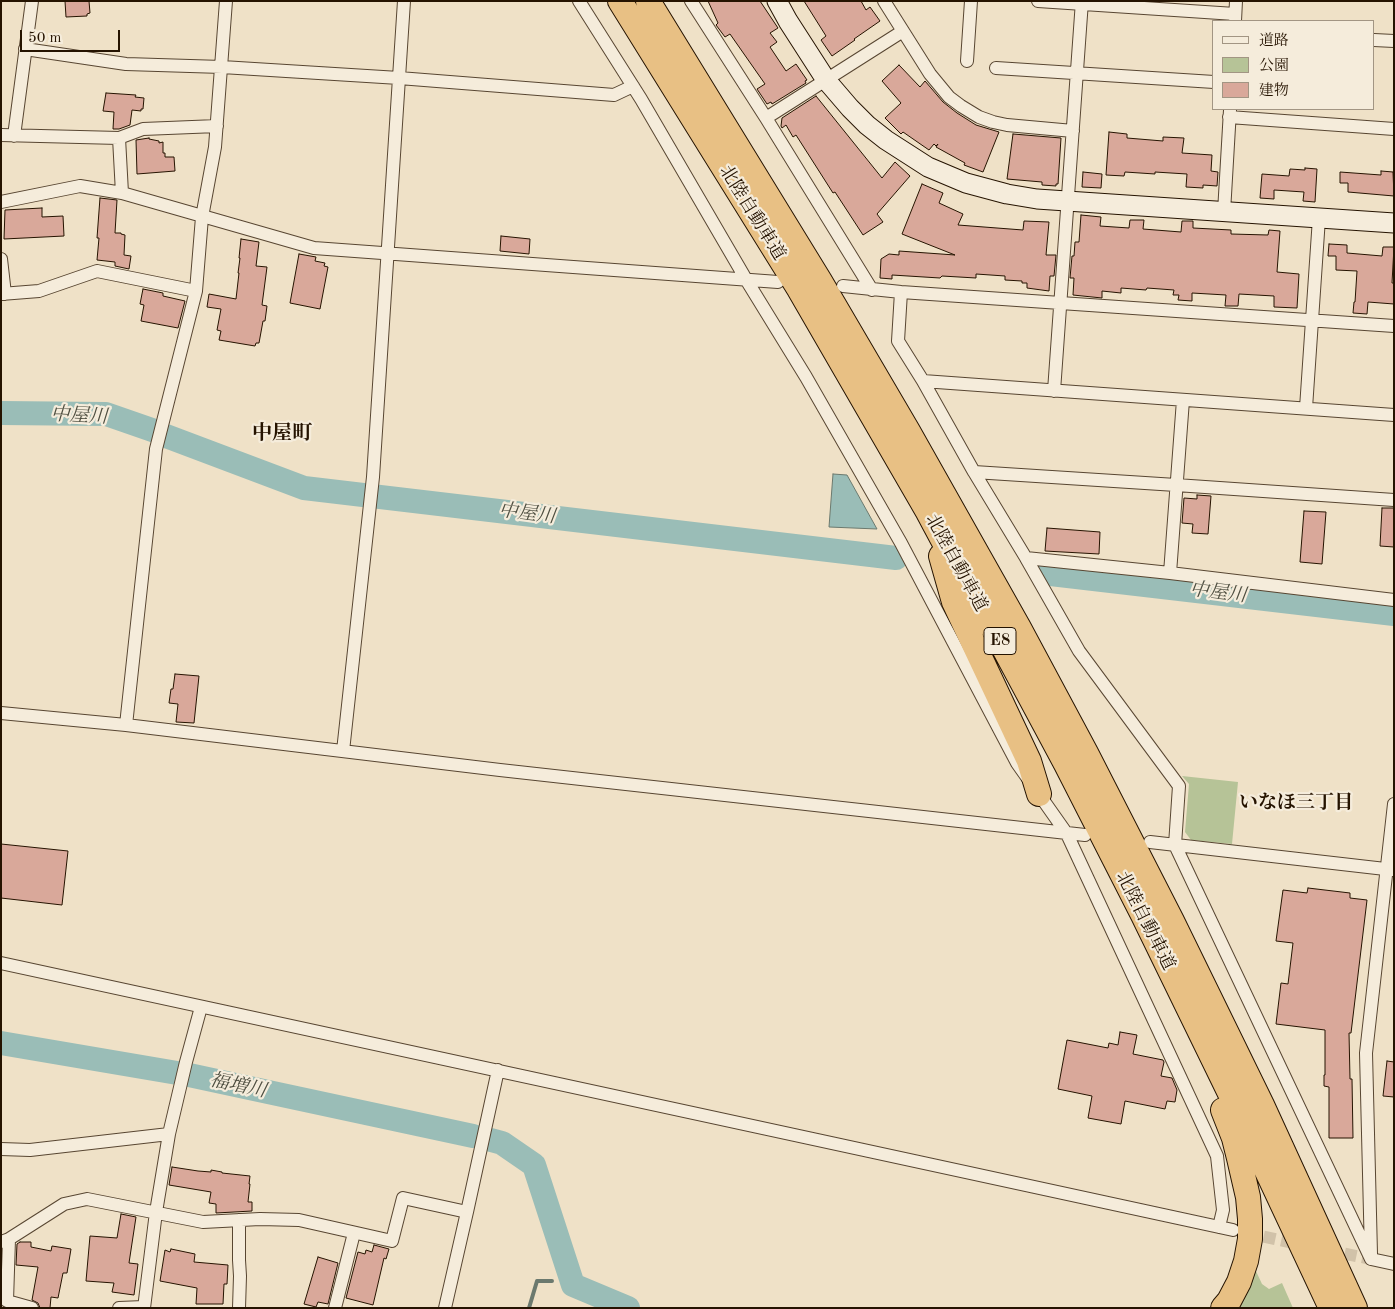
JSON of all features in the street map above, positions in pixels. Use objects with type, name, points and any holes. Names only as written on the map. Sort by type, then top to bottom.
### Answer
[{"type":"highway","name":"北陸自動車道","points":[[620,1],[799,289],[998,637],[1066,764],[1143,915],[1250,1134],[1331,1308]]},
{"type":"highway","name":"北陸自動車道","points":[[648,1],[820,281],[913,439],[1019,628],[1086,753],[1172,921],[1262,1105],[1355,1308]]},
{"type":"highway","points":[[928,512],[954,602],[1029,761],[1039,794]]},
{"type":"highway","points":[[1066,764],[1088,820],[1165,975],[1191,1032],[1214,1086],[1237,1151],[1248,1197],[1250,1239],[1240,1282],[1223,1308]]},
{"type":"street","points":[[32,1],[25,49],[8,135],[119,138],[143,129],[217,126]]},
{"type":"street","points":[[126,725],[156,449],[196,292],[202,217],[215,147],[226,1]]},
{"type":"street","points":[[343,751],[373,477],[404,1]]},
{"type":"street","points":[[579,1],[633,86],[806,376],[901,543],[1017,763],[1067,834],[1217,1156],[1222,1210],[1219,1227]]},
{"type":"street","points":[[691,1],[872,290]]},
{"type":"street","points":[[777,1],[826,80],[867,125],[886,140],[928,167],[966,183],[1007,194],[1037,199],[1394,223]]},
{"type":"street","points":[[884,1],[939,85],[949,97],[971,113],[993,122],[1007,125],[1073,131]]},
{"type":"street","points":[[967,61],[971,1]]},
{"type":"street","points":[[1038,1],[1235,12]]},
{"type":"street","points":[[1054,390],[1082,2]]},
{"type":"street","points":[[766,118],[902,31]]},
{"type":"street","points":[[1375,40],[1394,41]]},
{"type":"street","points":[[25,49],[126,64],[222,67],[398,78],[614,95],[633,86]]},
{"type":"street","points":[[996,68],[1212,82]]},
{"type":"street","points":[[1224,212],[1230,113],[1394,129]]},
{"type":"street","points":[[119,138],[122,194]]},
{"type":"street","points":[[1,202],[80,186],[122,194],[314,248],[778,282]]},
{"type":"street","points":[[1306,408],[1319,218]]},
{"type":"street","points":[[1,259],[3,294],[39,291],[98,271],[196,292]]},
{"type":"street","points":[[843,286],[872,290],[1394,326]]},
{"type":"street","points":[[901,292],[898,341],[1079,651],[1179,786],[1175,845],[1371,1259]]},
{"type":"street","points":[[923,381],[1394,415]]},
{"type":"street","points":[[1170,573],[1182,400]]},
{"type":"street","points":[[974,472],[1394,500]]},
{"type":"street","points":[[1026,558],[1394,600]]},
{"type":"street","points":[[1,713],[126,725],[509,771],[1085,835]]},
{"type":"street","points":[[1371,1259],[1366,1053],[1390,870],[1394,804]]},
{"type":"street","points":[[1150,842],[1390,870]]},
{"type":"street","points":[[1,963],[1233,1230]]},
{"type":"street","points":[[119,1308],[144,1307],[156,1212],[169,1134],[201,1007]]},
{"type":"street","points":[[446,1308],[498,1070]]},
{"type":"street","points":[[1,1149],[30,1150],[169,1134]]},
{"type":"street","points":[[32,1308],[7,1301],[5,1240],[64,1204],[87,1199],[203,1222],[260,1219],[299,1220],[392,1241],[403,1198],[467,1212]]},
{"type":"street","points":[[238,1220],[240,1308]]},
{"type":"street","points":[[335,1308],[354,1233]]},
{"type":"street","points":[[1371,1259],[1394,1264]]},
{"type":"green space","points":[[1182,776],[1238,782],[1232,844],[1191,840],[1185,832],[1189,784]]},
{"type":"green space","points":[[1255,1269],[1262,1284],[1269,1289],[1282,1283],[1293,1308],[1235,1308]]},
{"type":"water","points":[[833,474],[847,475],[877,529],[829,527]]},
{"type":"building","points":[[65,1],[89,1],[90,13],[87,16],[66,17]]},
{"type":"building","points":[[708,1],[760,1],[778,28],[770,33],[777,42],[770,47],[786,71],[796,64],[807,80],[805,81],[806,83],[772,104],[771,102],[767,104],[757,89],[765,84],[730,34],[725,37],[716,25],[718,23]]},
{"type":"building","points":[[804,1],[861,1],[866,10],[870,7],[880,21],[832,56],[821,40],[826,36]]},
{"type":"building","points":[[899,65],[920,87],[925,81],[943,102],[957,113],[976,125],[999,132],[983,172],[964,165],[965,163],[936,147],[938,144],[936,146],[934,144],[929,150],[903,132],[901,134],[885,118],[901,103],[882,81]]},
{"type":"building","points":[[106,93],[136,95],[135,97],[144,98],[143,109],[141,111],[132,110],[130,125],[113,129],[114,112],[103,111]]},
{"type":"building","points":[[816,96],[882,178],[895,162],[910,176],[877,214],[883,222],[863,235],[835,192],[833,193],[796,135],[793,137],[786,125],[782,128],[781,126],[782,118]]},
{"type":"building","points":[[1109,132],[1127,134],[1127,138],[1163,141],[1163,137],[1184,138],[1182,153],[1212,155],[1211,171],[1218,172],[1217,186],[1203,185],[1203,188],[1186,187],[1187,174],[1125,172],[1124,176],[1106,175]]},
{"type":"building","points":[[1013,134],[1061,138],[1058,184],[1056,186],[1042,185],[1042,182],[1007,179]]},
{"type":"building","points":[[149,138],[159,141],[159,143],[163,142],[165,157],[174,157],[175,171],[137,174],[136,140]]},
{"type":"building","points":[[1305,168],[1317,169],[1315,202],[1303,201],[1304,192],[1274,190],[1274,199],[1260,198],[1262,174],[1289,176],[1290,169],[1305,170]]},
{"type":"building","points":[[1381,171],[1393,172],[1394,196],[1348,192],[1348,183],[1340,183],[1340,172],[1381,175]]},
{"type":"building","points":[[1083,172],[1102,174],[1101,188],[1082,187]]},
{"type":"building","points":[[922,184],[943,193],[939,203],[963,214],[958,225],[1023,230],[1024,221],[1049,222],[1046,255],[1056,255],[1054,276],[1050,276],[1049,291],[1027,288],[1027,283],[1005,280],[1005,276],[976,274],[976,278],[942,276],[940,278],[892,275],[892,279],[880,278],[881,259],[889,254],[899,255],[899,251],[955,255],[902,234]]},
{"type":"building","points":[[100,198],[117,200],[115,233],[125,235],[124,255],[131,256],[129,269],[115,266],[115,262],[97,260]]},
{"type":"building","points":[[42,208],[42,217],[63,216],[64,236],[4,239],[5,210]]},
{"type":"building","points":[[1081,215],[1101,217],[1100,226],[1129,228],[1130,220],[1144,220],[1143,229],[1181,232],[1182,221],[1193,221],[1193,228],[1231,230],[1231,234],[1268,235],[1269,230],[1280,231],[1277,272],[1299,274],[1297,308],[1274,307],[1274,296],[1239,294],[1238,306],[1225,306],[1226,295],[1192,293],[1192,301],[1178,300],[1179,295],[1173,295],[1174,290],[1147,288],[1146,290],[1121,288],[1121,293],[1102,291],[1102,298],[1073,295],[1074,278],[1070,278],[1072,256],[1074,256],[1075,242],[1079,242]]},
{"type":"building","points":[[501,236],[530,239],[529,254],[500,251]]},
{"type":"building","points":[[241,239],[259,242],[256,266],[267,267],[262,305],[267,306],[265,321],[263,321],[259,343],[256,343],[255,346],[219,340],[221,331],[217,330],[221,309],[207,307],[209,294],[236,299]]},
{"type":"building","points":[[1329,244],[1347,245],[1347,253],[1382,256],[1383,247],[1394,247],[1392,283],[1394,283],[1394,304],[1368,302],[1367,314],[1353,313],[1357,271],[1336,270],[1336,256],[1328,256]]},
{"type":"building","points":[[299,254],[316,257],[315,261],[325,263],[324,266],[328,267],[320,309],[290,303]]},
{"type":"building","points":[[143,289],[163,293],[163,296],[185,301],[178,328],[141,321],[144,305],[140,304]]},
{"type":"building","points":[[1197,495],[1211,496],[1208,534],[1192,533],[1193,524],[1182,523],[1184,498],[1197,499]]},
{"type":"building","points":[[1382,508],[1394,508],[1394,547],[1380,546]]},
{"type":"building","points":[[1304,511],[1326,512],[1322,564],[1300,562]]},
{"type":"building","points":[[1047,528],[1100,532],[1099,554],[1045,551]]},
{"type":"building","points":[[175,674],[199,676],[194,723],[176,722],[178,704],[169,703]]},
{"type":"building","points":[[1,844],[68,851],[62,905],[1,898]]},
{"type":"building","points":[[1308,888],[1350,893],[1350,898],[1367,900],[1351,1033],[1349,1033],[1353,1138],[1329,1138],[1329,1087],[1324,1086],[1325,1030],[1276,1024],[1281,983],[1288,984],[1293,943],[1276,941],[1283,890],[1307,893]]},
{"type":"building","points":[[1120,1032],[1137,1035],[1133,1054],[1163,1060],[1161,1076],[1172,1078],[1177,1090],[1175,1102],[1167,1101],[1165,1109],[1125,1101],[1121,1124],[1088,1118],[1092,1096],[1058,1089],[1067,1040],[1108,1048],[1109,1043],[1118,1045]]},
{"type":"building","points":[[1387,1061],[1394,1062],[1394,1097],[1383,1096]]},
{"type":"building","points":[[172,1167],[250,1176],[248,1202],[252,1202],[252,1211],[216,1213],[216,1204],[209,1203],[211,1192],[169,1185]]},
{"type":"building","points":[[121,1214],[136,1217],[129,1263],[138,1264],[134,1295],[112,1292],[114,1283],[86,1281],[90,1236],[117,1238]]},
{"type":"building","points":[[20,1242],[31,1242],[31,1247],[51,1251],[52,1246],[71,1249],[67,1273],[63,1273],[58,1298],[51,1297],[50,1308],[40,1308],[38,1303],[32,1300],[38,1267],[16,1265],[17,1244]]},
{"type":"building","points":[[374,1245],[389,1249],[386,1259],[384,1258],[373,1305],[346,1298],[358,1252],[365,1254],[366,1250],[372,1252]]},
{"type":"building","points":[[171,1249],[195,1254],[194,1262],[228,1265],[227,1284],[224,1284],[223,1304],[196,1304],[197,1288],[160,1281],[165,1250],[170,1252]]},
{"type":"building","points":[[318,1257],[338,1263],[328,1304],[318,1302],[316,1307],[304,1304]]},
{"type":"waterway","name":"中屋川","points":[[1,413],[106,414],[155,431]]},
{"type":"waterway","name":"中屋川","points":[[166,436],[304,488],[896,558]]},
{"type":"waterway","name":"中屋川","points":[[1042,573],[1394,614]]},
{"type":"waterway","name":"福増川","points":[[1,1043],[189,1075],[473,1136]]},
{"type":"waterway","name":"福増川","points":[[491,1140],[502,1143],[534,1165],[573,1285],[628,1308]]},
{"type":"waterway","points":[[529,1308],[537,1281],[552,1281]]},
{"type":"waterway","name":"福増川","points":[[564,1282],[573,1285]]},
{"type":"tunnel","points":[[1246,1233],[1303,1245]]},
{"type":"tunnel","points":[[1327,1250],[1371,1259]]},
{"type":"district","name":"中屋町","points":[[282,434]]},
{"type":"district","name":"いなほ三丁目","points":[[1296,803]]}]
